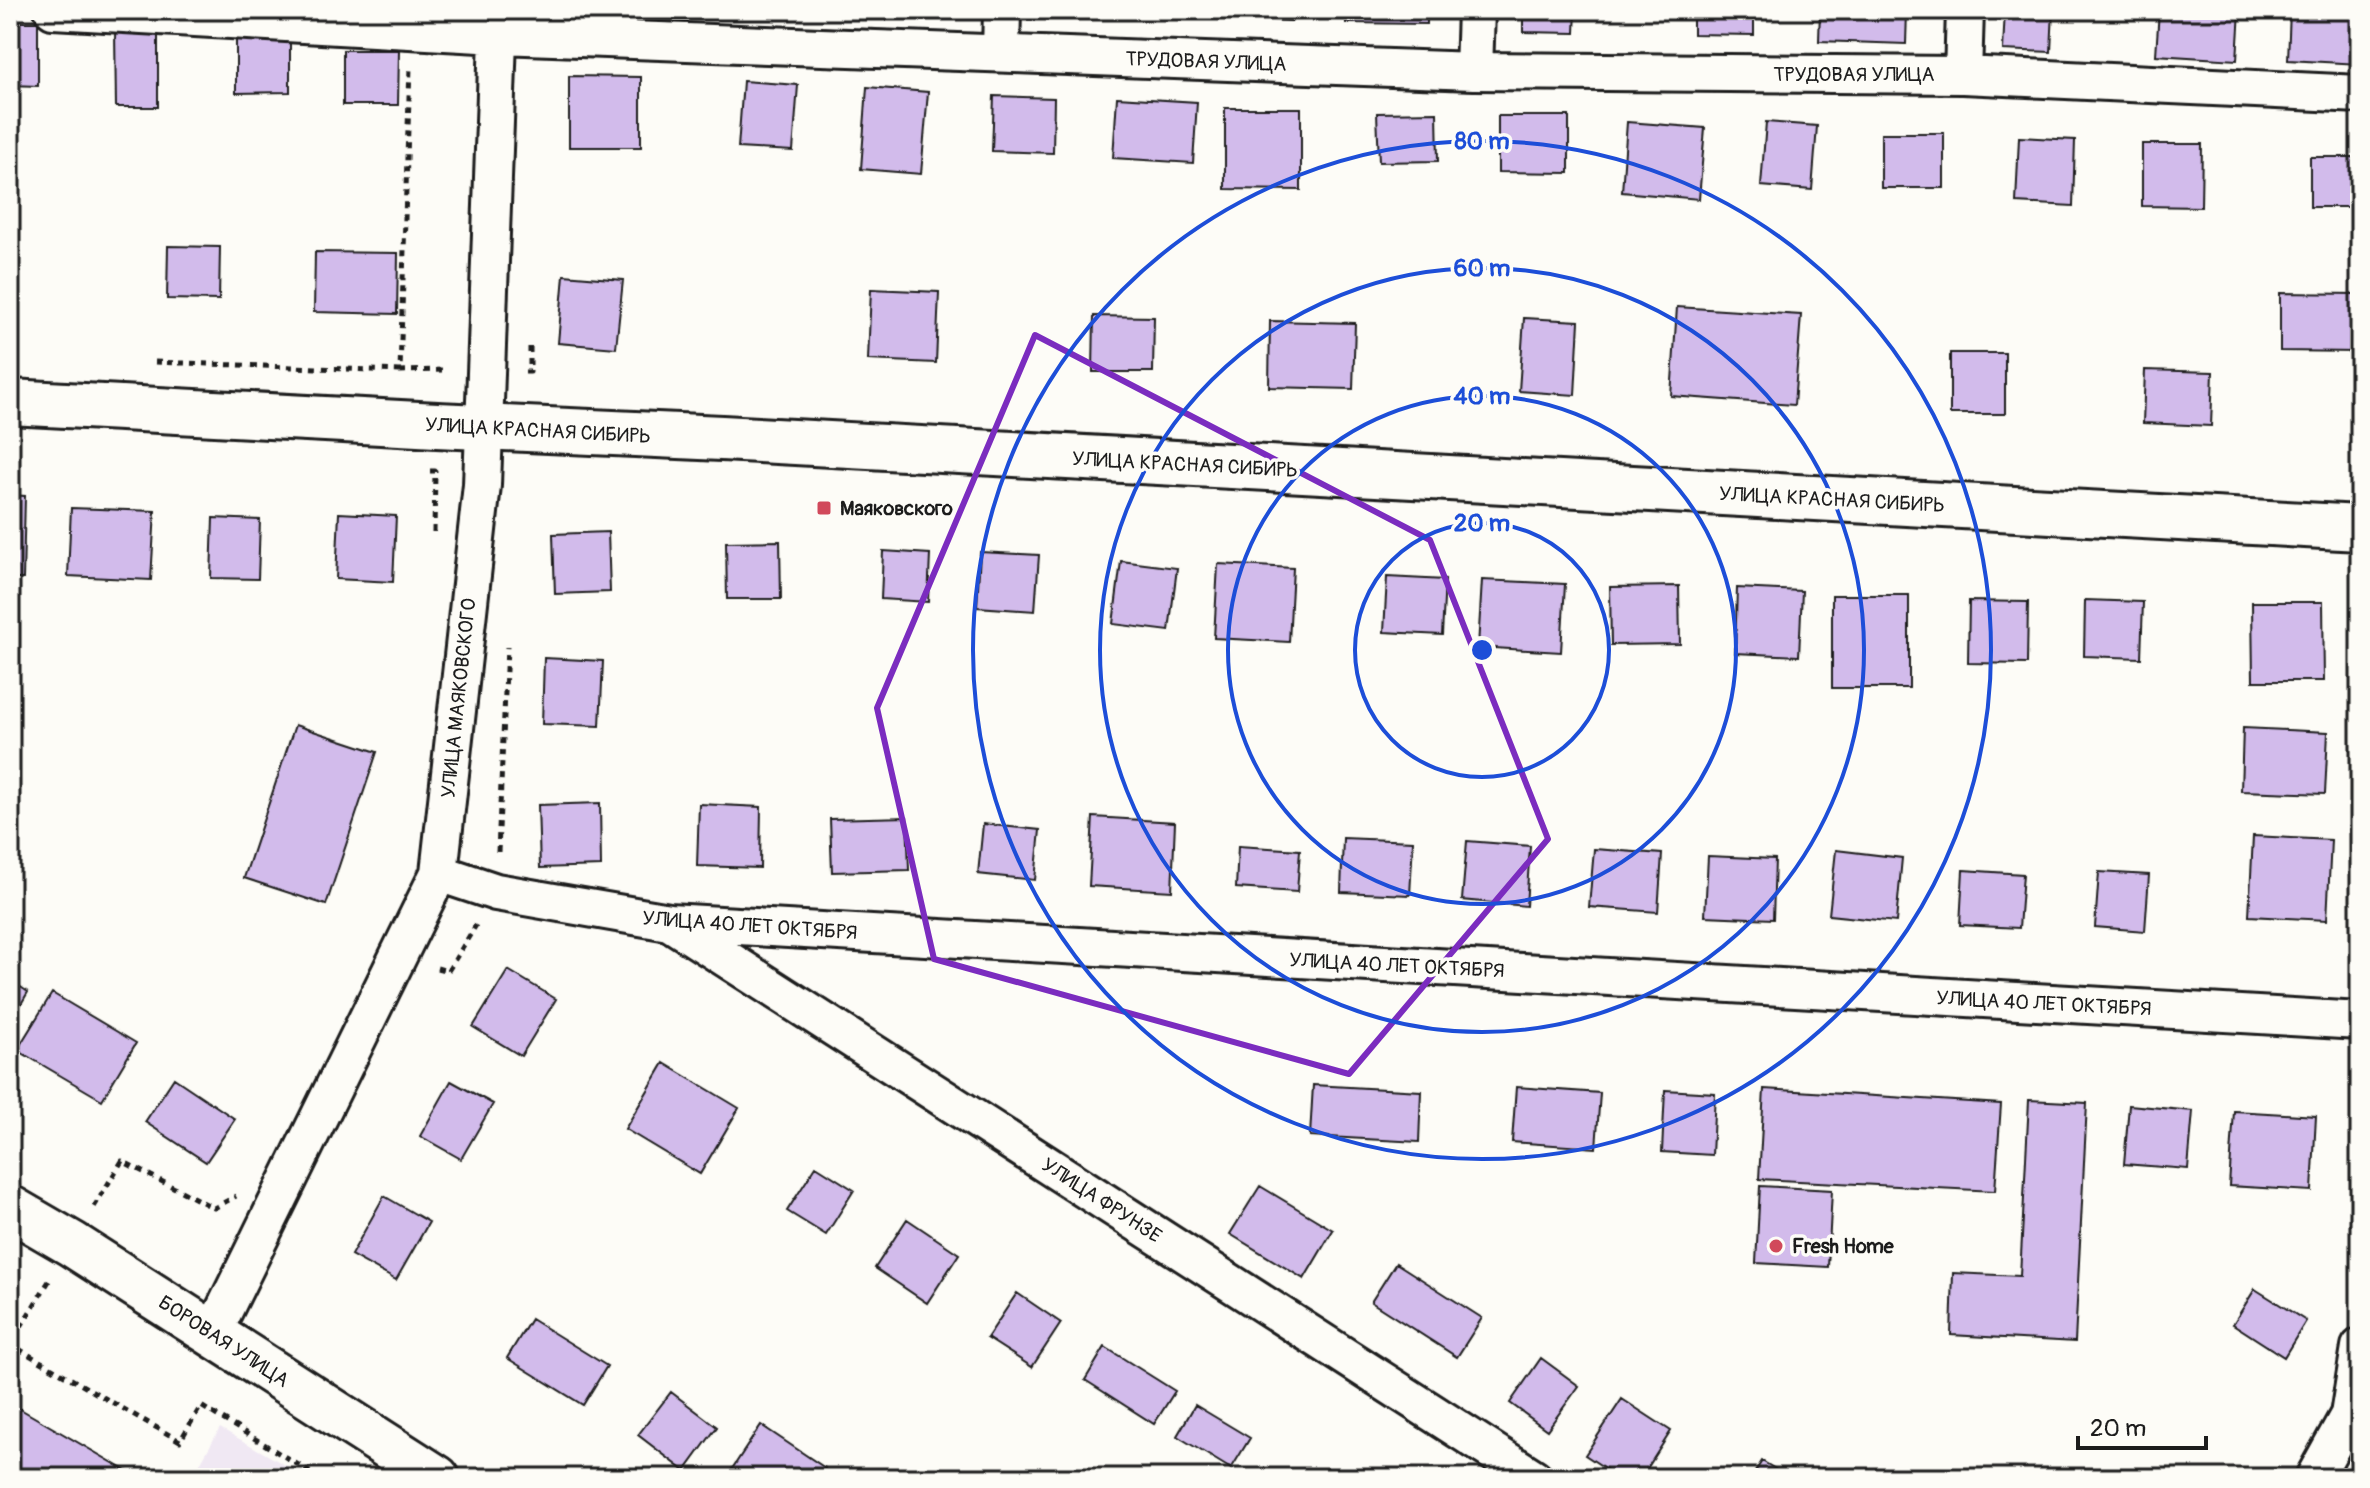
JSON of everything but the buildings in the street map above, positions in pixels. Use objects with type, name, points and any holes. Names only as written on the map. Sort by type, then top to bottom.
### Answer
[{"type":"main road","name":"УЛИЦА КРАСНАЯ СИБИРЬ","points":[[10,402],[2360,528]]},
{"type":"main road","name":"БОРОВАЯ УЛИЦА","points":[[10,1208],[213,1333],[437,1478]]},
{"type":"street","name":"ТРУДОВАЯ УЛИЦА","points":[[53,10],[412,30],[498,23],[1001,53],[1474,71],[1963,75],[2360,94]]},
{"type":"street","points":[[1001,53],[1002,10]]},
{"type":"street","points":[[1474,71],[1476,10]]},
{"type":"street","points":[[1963,75],[1965,10]]},
{"type":"street","name":"УЛИЦА МАЯКОВСКОГО","points":[[213,1333],[439,873],[482,485],[498,23]]},
{"type":"street","name":"УЛИЦА 40 ЛЕТ ОКТЯБРЯ","points":[[439,873],[496,892],[669,922],[2360,1021]]},
{"type":"street","name":"УЛИЦА ФРУНЗЕ","points":[[669,922],[1534,1478]]},
{"type":"street","points":[[2314,1478],[2355,1418],[2360,1347]]},
{"type":"path","points":[[150,362],[400,371],[412,30]]},
{"type":"path","points":[[420,470],[435,471],[434,533]]},
{"type":"path","points":[[239,1195],[214,1208],[122,1161],[10,1344],[180,1441],[201,1406],[320,1478]]},
{"type":"highlighted area","points":[[1035,335],[1430,540],[1548,839],[1349,1074],[934,959],[877,708]]},
{"type":"shaded area","points":[[220,1428],[308,1478],[192,1478]]},
{"type":"place","name":"Маяковского","points":[[824,508]]},
{"type":"place","name":"Fresh Home","points":[[1776,1246]]}]
